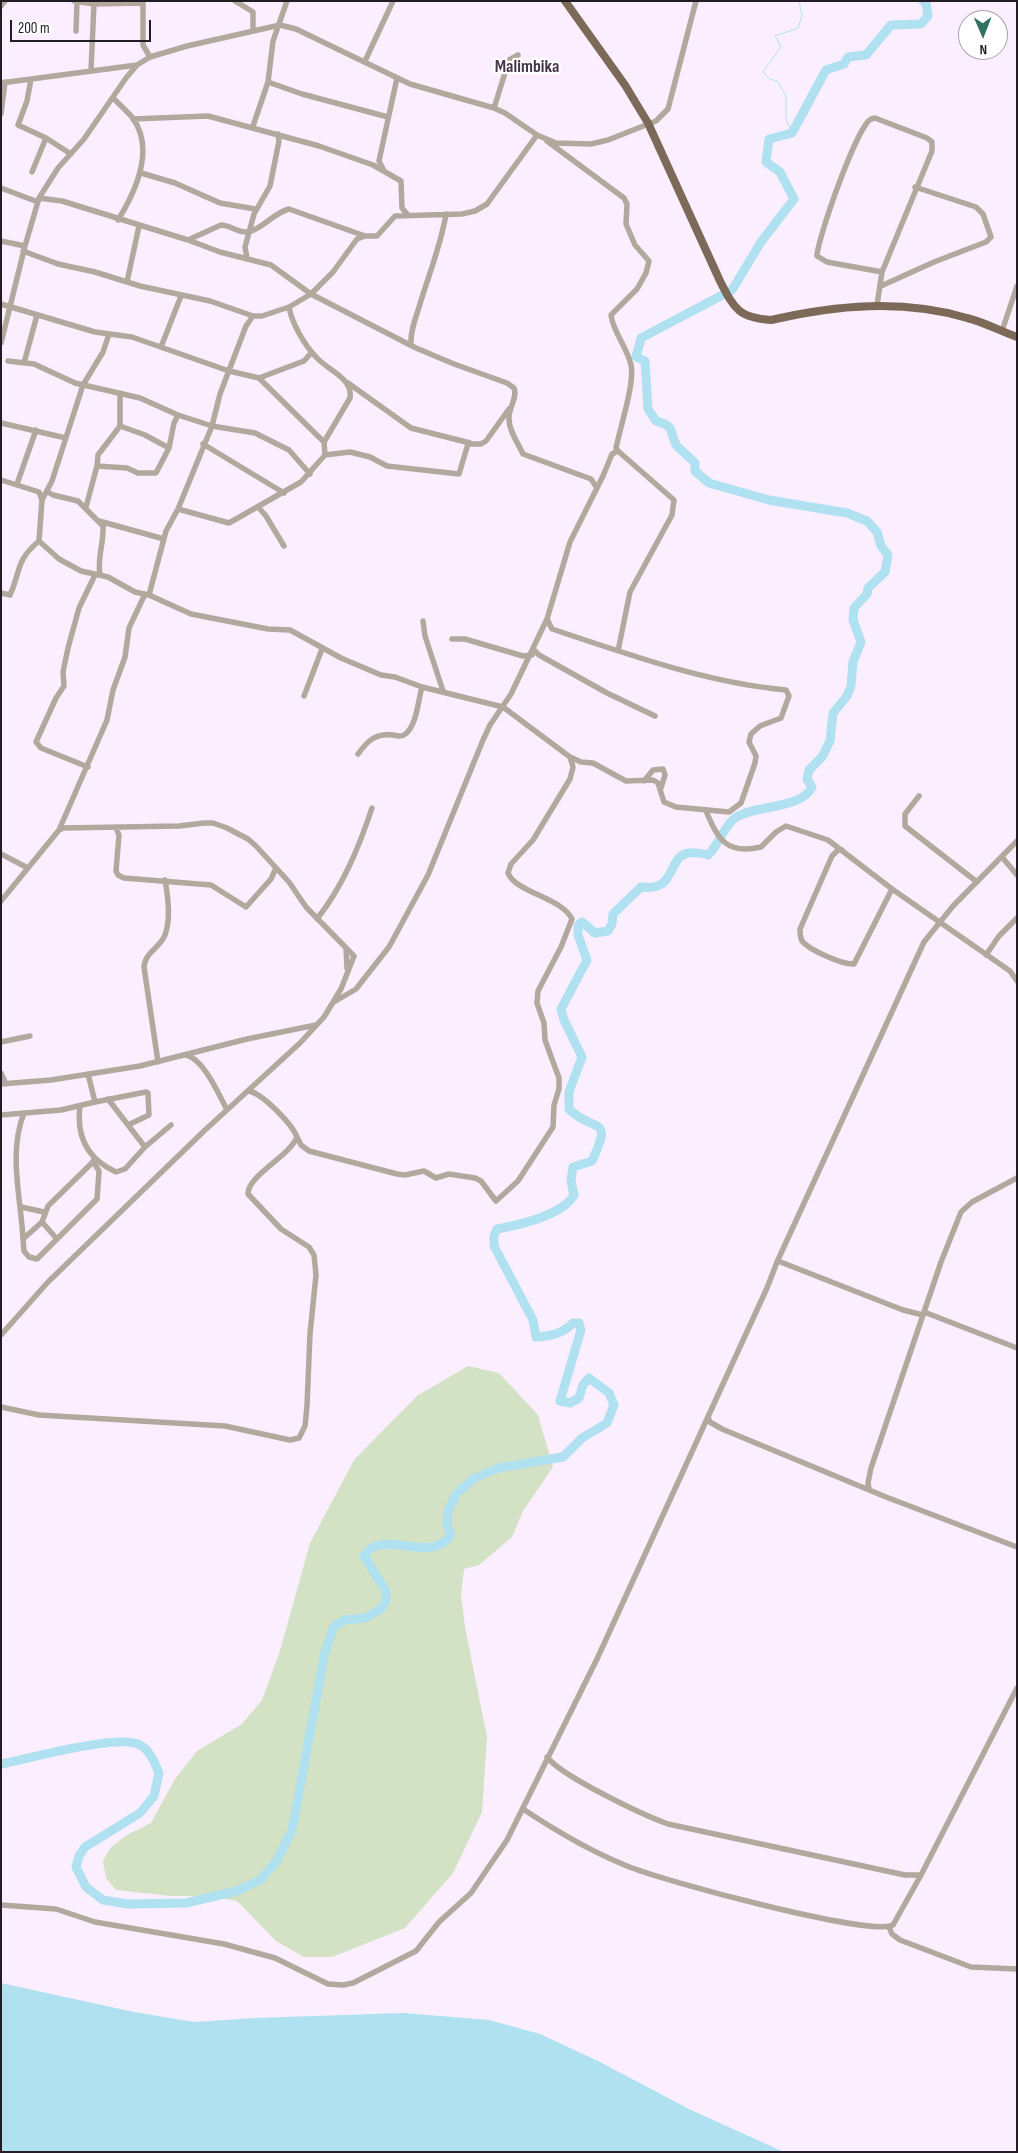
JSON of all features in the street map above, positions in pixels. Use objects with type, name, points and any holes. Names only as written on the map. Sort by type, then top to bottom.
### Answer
[{"type":"main road","points":[[565,1],[625,85],[648,123],[728,297],[732,304],[747,317],[771,320],[841,308],[877,305],[936,310],[968,318],[1017,337]]},
{"type":"street","points":[[1,6],[5,1]]},
{"type":"street","points":[[235,1],[253,12],[253,30]]},
{"type":"street","points":[[254,126],[268,82],[273,41],[287,1]]},
{"type":"street","points":[[365,61],[393,1]]},
{"type":"street","points":[[544,139],[564,144],[590,144],[608,140],[656,121],[668,109],[696,1]]},
{"type":"street","points":[[76,31],[76,2],[94,4],[143,2],[144,45],[150,57]]},
{"type":"street","points":[[91,70],[94,4]]},
{"type":"street","points":[[1,343],[24,248],[38,200],[58,168],[71,154],[137,65],[150,57],[253,30],[280,25],[296,29],[397,78],[505,113],[544,139],[624,198],[627,204],[626,224],[635,245],[649,261],[646,273],[637,289],[612,315],[612,324],[623,341],[632,374],[616,448],[674,500],[672,515],[630,592],[618,651]]},
{"type":"street","points":[[494,108],[509,60],[518,55]]},
{"type":"street","points":[[1,114],[3,83],[137,65]]},
{"type":"street","points":[[383,169],[379,161],[397,78]]},
{"type":"street","points":[[31,79],[26,101],[17,123],[71,154]]},
{"type":"street","points":[[268,82],[385,118],[388,116]]},
{"type":"street","points":[[113,98],[133,119],[140,135],[143,158],[136,189],[118,220]]},
{"type":"street","points":[[133,119],[208,116],[254,126],[319,146],[383,169],[401,181],[402,208],[407,214]]},
{"type":"street","points":[[877,305],[882,272],[915,187],[932,150],[932,142],[927,138],[875,118],[866,121],[840,180],[823,228],[816,256],[827,262],[882,272]]},
{"type":"street","points":[[247,258],[245,250],[256,209],[270,186],[279,141],[278,134]]},
{"type":"street","points":[[188,240],[221,225],[241,232],[249,232],[281,211],[289,209],[365,236],[377,236],[382,233],[395,216],[475,211],[487,204],[537,135]]},
{"type":"street","points":[[32,172],[46,138]]},
{"type":"street","points":[[141,173],[175,183],[220,203],[256,209]]},
{"type":"street","points":[[881,286],[934,262],[986,242],[991,237],[983,214],[976,207],[915,187]]},
{"type":"street","points":[[1,188],[38,200],[62,201],[281,270],[311,294],[411,345],[514,388],[516,393],[510,408],[486,441],[481,444],[411,428],[347,383],[317,358],[296,326],[289,307]]},
{"type":"street","points":[[411,345],[410,334],[427,276],[442,235],[446,214]]},
{"type":"street","points":[[127,282],[139,226]]},
{"type":"street","points":[[1,241],[24,248],[52,262],[181,296],[210,301],[253,316],[262,316],[289,307],[311,294],[332,272],[357,239],[365,236]]},
{"type":"street","points":[[1002,331],[1017,286]]},
{"type":"street","points":[[161,347],[181,296]]},
{"type":"street","points":[[1,304],[95,332],[132,337],[229,371],[259,378],[324,442],[326,455]]},
{"type":"street","points":[[24,363],[37,314]]},
{"type":"street","points":[[1,901],[26,867],[59,830],[88,767],[107,720],[112,690],[125,657],[129,628],[147,595],[164,539],[212,426],[220,394],[246,326],[253,316]]},
{"type":"street","points":[[1,593],[10,595],[20,563],[30,548],[39,541],[42,500],[48,492],[82,385],[103,352],[109,334]]},
{"type":"street","points":[[259,378],[304,361],[312,352]]},
{"type":"street","points":[[8,361],[34,364],[82,385],[140,398],[178,415],[212,426],[248,430],[289,450],[310,474]]},
{"type":"street","points":[[324,442],[350,398],[351,390],[347,383]]},
{"type":"street","points":[[86,507],[98,466],[98,455],[120,426],[120,393]]},
{"type":"street","points":[[510,408],[509,422],[523,454],[591,479],[597,488]]},
{"type":"street","points":[[98,466],[128,468],[138,473],[156,473],[169,448],[174,423],[178,415]]},
{"type":"street","points":[[1,423],[66,438]]},
{"type":"street","points":[[120,426],[145,435],[169,448]]},
{"type":"street","points":[[17,484],[36,430]]},
{"type":"street","points":[[178,509],[229,523],[284,493],[310,474],[326,455],[350,452],[370,457],[387,466],[456,474],[461,471],[466,448],[470,443]]},
{"type":"street","points":[[203,444],[284,493]]},
{"type":"street","points":[[334,1002],[356,989],[389,947],[428,875],[486,732],[504,707],[547,619],[570,542],[612,454],[618,451]]},
{"type":"street","points":[[1,480],[36,490],[42,500]]},
{"type":"street","points":[[48,492],[78,501],[103,526],[104,536],[99,555],[98,575],[79,608],[63,672],[64,686],[53,704],[36,742],[38,746],[88,767]]},
{"type":"street","points":[[258,508],[266,516],[284,546]]},
{"type":"street","points":[[97,520],[164,539]]},
{"type":"street","points":[[39,541],[59,560],[81,572],[117,581],[135,592],[147,595],[191,614],[268,629],[290,630],[311,640],[322,649],[381,675],[395,676],[422,687],[504,707],[570,757],[581,762],[593,763],[626,781],[653,780],[661,788]]},
{"type":"street","points":[[547,619],[552,629],[618,651],[729,683],[786,690],[789,693],[781,718],[760,726],[751,734],[749,742],[756,756],[755,763],[741,803],[730,812],[676,807],[664,802],[661,797],[661,788],[665,775],[663,769],[653,770],[644,781]]},
{"type":"street","points":[[423,621],[425,636],[443,691]]},
{"type":"street","points":[[452,639],[465,639],[518,654],[532,652],[655,716]]},
{"type":"street","points":[[304,696],[322,649]]},
{"type":"street","points":[[358,754],[371,739],[380,734],[402,736],[406,734],[411,726],[422,687]]},
{"type":"street","points":[[249,1091],[256,1093],[288,1123],[301,1145],[309,1151],[397,1174],[405,1175],[424,1170],[436,1178],[449,1174],[475,1178],[481,1181],[496,1201],[518,1181],[553,1127],[554,1105],[560,1089],[559,1078],[545,1040],[544,1023],[537,1003],[538,991],[561,947],[572,919],[566,911],[539,894],[518,884],[510,878],[508,873],[511,864],[533,840],[570,779],[573,767],[570,757]]},
{"type":"street","points":[[920,796],[905,814],[905,826],[977,882]]},
{"type":"street","points":[[317,919],[331,901],[343,879],[358,848],[372,808]]},
{"type":"street","points":[[706,811],[720,839],[730,846],[752,849],[761,846],[776,832],[786,826],[828,840],[892,889],[1010,971],[1017,981]]},
{"type":"street","points":[[1,1335],[48,1282],[316,1025],[334,1002],[348,968],[346,948],[317,919],[276,868],[248,839],[213,823],[59,830]]},
{"type":"street","points":[[116,828],[119,835],[116,871],[118,875],[124,878],[210,885],[246,907],[271,879],[276,868]]},
{"type":"street","points":[[1,1905],[56,1909],[95,1922],[224,1944],[275,1958],[328,1984],[343,1985],[353,1983],[416,1951],[439,1922],[480,1882],[507,1840],[523,1810],[546,1757],[597,1659],[924,942],[939,922],[1017,841]]},
{"type":"street","points":[[842,850],[838,850],[832,856],[800,928],[801,938],[806,944],[828,957],[854,964],[892,889]]},
{"type":"street","points":[[1,854],[26,867]]},
{"type":"street","points":[[1002,857],[1017,876]]},
{"type":"street","points":[[158,1062],[144,967],[146,957],[161,941],[167,928],[165,880]]},
{"type":"street","points":[[986,955],[999,936],[1017,918]]},
{"type":"street","points":[[1,1073],[3,1084],[88,1074],[158,1062],[316,1025]]},
{"type":"street","points":[[1,1042],[30,1036]]},
{"type":"street","points":[[185,1055],[194,1058],[204,1069],[227,1110]]},
{"type":"street","points":[[88,1074],[95,1102]]},
{"type":"street","points":[[256,1084],[256,1093]]},
{"type":"street","points":[[1,1115],[67,1109],[146,1092],[148,1094],[149,1115],[128,1125]]},
{"type":"street","points":[[108,1099],[145,1147]]},
{"type":"street","points":[[24,1114],[18,1128],[16,1142],[24,1251],[34,1260],[97,1199],[99,1171],[79,1130],[80,1106]]},
{"type":"street","points":[[67,1109],[78,1121]]},
{"type":"street","points":[[95,1160],[107,1168],[120,1172],[171,1125]]},
{"type":"street","points":[[1,1406],[39,1415],[225,1426],[290,1440],[299,1438],[305,1426],[307,1406],[310,1334],[316,1275],[314,1255],[309,1247],[281,1230],[248,1194],[253,1184],[290,1149],[297,1137]]},
{"type":"street","points":[[23,1239],[42,1222],[44,1212],[95,1160]]},
{"type":"street","points":[[869,1489],[868,1483],[871,1468],[940,1262],[961,1212],[972,1202],[1017,1178]]},
{"type":"street","points":[[21,1208],[44,1212]]},
{"type":"street","points":[[42,1222],[57,1239]]},
{"type":"street","points":[[778,1260],[903,1310],[924,1314],[1017,1348]]},
{"type":"street","points":[[708,1417],[710,1422],[722,1430],[1017,1547]]},
{"type":"street","points":[[523,1810],[575,1841],[626,1866],[655,1876],[810,1916],[880,1928],[889,1927],[896,1922],[922,1875],[1017,1688]]},
{"type":"street","points":[[546,1757],[569,1774],[653,1819],[668,1824],[905,1875],[922,1875]]},
{"type":"street","points":[[889,1927],[892,1934],[900,1940],[971,1967],[1017,1969]]},
{"type":"green space","points":[[468,1366],[499,1373],[538,1415],[553,1467],[523,1511],[512,1537],[479,1565],[464,1569],[461,1595],[465,1627],[487,1737],[482,1812],[453,1873],[405,1928],[332,1957],[304,1957],[276,1941],[237,1901],[207,1896],[171,1896],[116,1890],[106,1878],[103,1861],[110,1848],[127,1835],[151,1823],[175,1779],[197,1751],[242,1724],[262,1700],[280,1651],[310,1543],[354,1460],[417,1396]]},
{"type":"water","points":[[1,1983],[134,2012],[194,2022],[404,2013],[489,2020],[540,2034],[598,2061],[691,2110],[784,2152],[1,2152]]},
{"type":"waterway","points":[[792,133],[786,119],[786,96],[778,82],[768,78],[763,72],[781,47],[775,36],[798,28],[802,15],[799,1]]},
{"type":"waterway","points":[[1,1764],[94,1744],[129,1742],[144,1747],[159,1773],[154,1796],[140,1813],[85,1847],[79,1856],[76,1867],[86,1887],[103,1900],[127,1904],[186,1903],[237,1891],[260,1880],[276,1862],[292,1830],[325,1652],[334,1626],[345,1620],[366,1618],[381,1609],[386,1601],[386,1591],[364,1556],[372,1548],[382,1544],[419,1547],[431,1547],[442,1544],[451,1535],[447,1525],[448,1511],[456,1494],[473,1479],[498,1468],[563,1457],[582,1438],[607,1423],[614,1405],[609,1393],[589,1378],[583,1385],[579,1398],[570,1403],[560,1401],[581,1330],[579,1323],[573,1323],[565,1330],[556,1334],[536,1337],[533,1320],[494,1246],[494,1236],[497,1229],[540,1218],[568,1202],[574,1195],[571,1181],[573,1167],[592,1161],[601,1137],[601,1130],[598,1127],[569,1109],[569,1092],[582,1057],[564,1020],[561,1009],[587,960],[578,935],[578,925],[582,922],[595,933],[608,931],[612,924],[613,914],[641,887],[655,887],[663,883],[683,855],[693,853],[708,855],[727,826],[735,818],[754,810],[798,800],[812,787],[807,779],[809,770],[822,757],[830,741],[833,713],[847,696],[851,686],[853,662],[861,642],[853,620],[854,608],[867,594],[868,588],[885,572],[888,555],[881,546],[877,532],[867,521],[847,513],[769,500],[709,483],[695,471],[695,463],[676,445],[670,428],[656,421],[648,409],[645,361],[636,357],[641,338],[732,290],[761,242],[794,199],[780,172],[766,162],[769,139],[792,133],[826,70],[844,64],[848,57],[866,55],[891,25],[921,24],[928,16],[926,2],[923,1]]},
{"type":"district","name":"Malimbika","points":[[527,67]]}]
